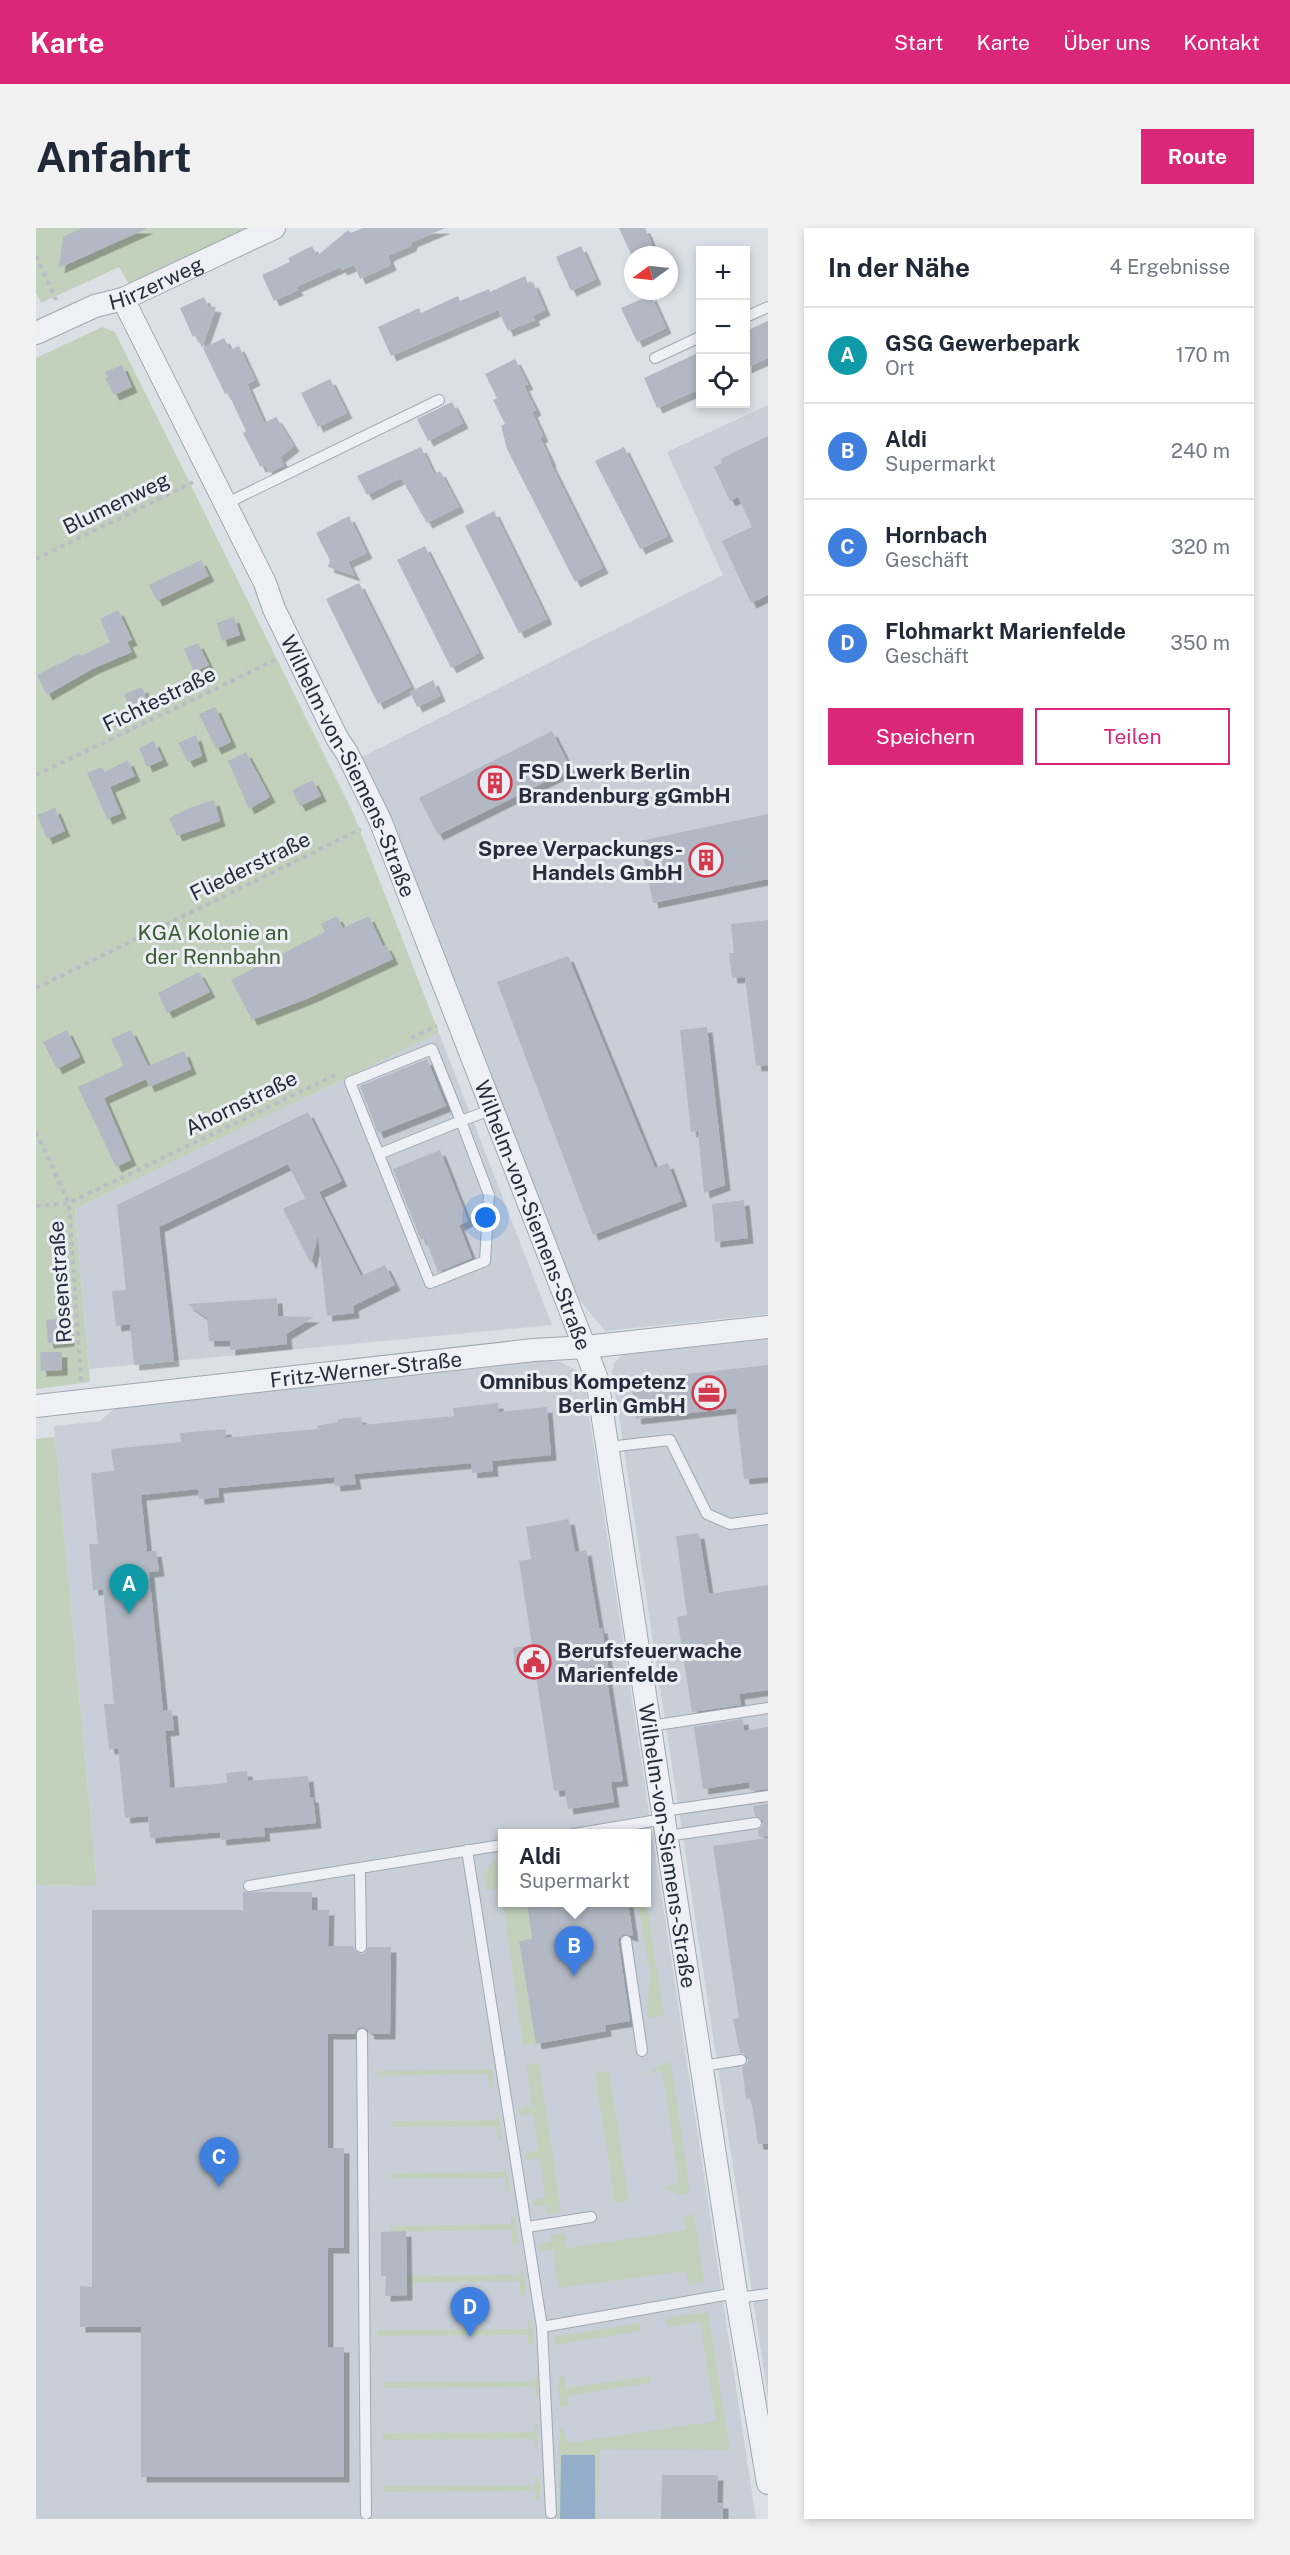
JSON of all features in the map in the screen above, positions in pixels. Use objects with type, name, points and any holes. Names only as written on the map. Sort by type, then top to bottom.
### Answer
[{"type":"street","name":"Hirzerweg","points":[[36,333],[95,306],[123,298],[274,228]]},
{"type":"street","name":"Wilhelm-von-Siemens-Straße","points":[[123,298],[265,583],[294,650],[380,820],[597,1379],[737,2296],[768,2483]]},
{"type":"street","name":"Fritz-Werner-Straße","points":[[36,1406],[534,1350],[586,1347],[768,1327]]},
{"type":"lane","points":[[750,315],[768,307]]},
{"type":"lane","points":[[655,358],[696,339]]},
{"type":"lane","points":[[225,504],[439,400]]},
{"type":"lane","points":[[432,1049],[461,1121],[489,1195],[485,1261],[430,1283],[350,1082],[432,1049]]},
{"type":"lane","points":[[379,1154],[493,1109]]},
{"type":"lane","points":[[608,1447],[670,1440],[707,1514],[730,1524],[768,1519]]},
{"type":"lane","points":[[650,1726],[768,1708]]},
{"type":"lane","points":[[607,1829],[665,1822],[768,1796]]},
{"type":"lane","points":[[665,1822],[756,1823]]},
{"type":"lane","points":[[249,1886],[498,1846]]},
{"type":"lane","points":[[467,1850],[542,2326],[551,2513]]},
{"type":"lane","points":[[360,1869],[361,1947]]},
{"type":"lane","points":[[626,1941],[642,2051]]},
{"type":"lane","points":[[362,2034],[366,2514]]},
{"type":"lane","points":[[702,2066],[741,2060]]},
{"type":"lane","points":[[526,2227],[591,2217]]},
{"type":"lane","points":[[542,2326],[737,2296],[768,2294]]},
{"type":"path","points":[[36,255],[65,320]]},
{"type":"path","name":"Blumenweg","points":[[36,560],[210,474]]},
{"type":"path","name":"Fichtestraße","points":[[36,775],[294,650]]},
{"type":"path","name":"Fliederstraße","points":[[36,988],[380,820]]},
{"type":"path","points":[[404,1042],[457,1016]]},
{"type":"path","name":"Ahornstraße","points":[[36,1206],[69,1203],[339,1073]]},
{"type":"path","name":"Rosenstraße","points":[[36,1132],[69,1203],[83,1402]]},
{"type":"shaded area","points":[[768,405],[768,1314],[605,1331],[571,1290],[360,758],[723,575],[667,452]]},
{"type":"shaded area","points":[[439,1033],[552,1325],[89,1369],[75,1209]]},
{"type":"shaded area","points":[[768,1339],[768,2397],[612,1372],[614,1363],[623,1354]]},
{"type":"shaded area","points":[[537,1359],[560,1362],[580,1372],[583,1376],[756,2519],[36,2519],[36,1885],[97,1886],[54,1426],[100,1421],[124,1400]]},
{"type":"green space","points":[[36,228],[258,228],[130,286],[119,267],[41,303],[36,293]]},
{"type":"green space","name":"KGA Kolonie an der Rennbahn","points":[[102,327],[115,332],[353,813],[439,1033],[75,1209],[90,1382],[36,1389],[36,358]]},
{"type":"green space","points":[[55,1437],[97,1886],[36,1885],[36,1439]]},
{"type":"green space","points":[[498,1858],[498,1888],[486,1890],[484,1876],[491,1861]]},
{"type":"green space","points":[[504,1907],[528,1907],[532,1939],[519,1941],[536,2044],[523,2045]]},
{"type":"green space","points":[[629,1907],[647,1907],[664,2015],[649,2019],[647,2011],[650,1973],[639,1909],[629,1910]]},
{"type":"green space","points":[[671,2062],[690,2192],[681,2195],[663,2187],[679,2184],[662,2071],[647,2074],[659,2065]]},
{"type":"green space","points":[[539,2063],[561,2212],[548,2215],[546,2205],[533,2207],[532,2200],[545,2197],[539,2158],[526,2161],[525,2154],[538,2150],[533,2113],[520,2116],[519,2109],[532,2105],[526,2065]]},
{"type":"green space","points":[[492,2069],[494,2086],[490,2088],[488,2074],[377,2076],[377,2071]]},
{"type":"green space","points":[[609,2071],[629,2201],[615,2203],[595,2073]]},
{"type":"green space","points":[[497,2109],[503,2140],[498,2140],[496,2127],[392,2127],[392,2121],[496,2120]]},
{"type":"green space","points":[[505,2160],[511,2190],[505,2192],[505,2178],[391,2179],[391,2173],[505,2172]]},
{"type":"green space","points":[[694,2214],[704,2282],[688,2286],[686,2271],[558,2288],[553,2250],[539,2252],[538,2245],[551,2241],[551,2235],[565,2233],[567,2248],[686,2230],[684,2216]]},
{"type":"green space","points":[[511,2216],[515,2216],[519,2243],[512,2245],[512,2230],[391,2232],[391,2226],[511,2224]]},
{"type":"green space","points":[[519,2270],[523,2271],[526,2293],[520,2296],[520,2281],[407,2283],[407,2276],[519,2275]]},
{"type":"green space","points":[[708,2312],[730,2450],[600,2449],[597,2519],[558,2519],[560,2428],[563,2428],[568,2443],[716,2421],[700,2322],[668,2327],[665,2320],[667,2317]]},
{"type":"green space","points":[[528,2320],[531,2320],[534,2343],[528,2344],[528,2335],[378,2336],[378,2330],[528,2329]]},
{"type":"green space","points":[[640,2323],[641,2331],[555,2345],[554,2337]]},
{"type":"green space","points":[[536,2373],[539,2380],[539,2396],[536,2398],[535,2387],[384,2388],[384,2382],[535,2381]]},
{"type":"green space","points":[[561,2376],[564,2376],[566,2388],[649,2376],[650,2383],[567,2396],[568,2406],[560,2407],[558,2383]]},
{"type":"green space","points":[[535,2424],[538,2424],[538,2448],[535,2447],[534,2439],[383,2440],[383,2433],[534,2432]]},
{"type":"green space","points":[[535,2477],[539,2477],[539,2500],[536,2500],[535,2491],[384,2492],[383,2486],[535,2485]]},
{"type":"water","points":[[561,2455],[595,2455],[595,2519],[560,2519]]},
{"type":"building","points":[[81,228],[148,228],[59,268],[63,237]]},
{"type":"building","points":[[363,228],[445,228],[412,242],[411,246],[390,255],[388,257],[391,265],[360,279],[354,265],[342,270],[340,267],[296,287],[298,290],[274,301],[262,275],[290,262],[288,258],[312,246],[317,256],[348,230],[351,233]]},
{"type":"building","points":[[619,228],[645,228],[652,245],[627,246]]},
{"type":"building","points":[[581,246],[596,279],[571,291],[556,257]]},
{"type":"building","points":[[525,276],[528,284],[533,282],[545,310],[533,316],[535,320],[508,331],[498,310],[391,356],[378,327],[419,308],[421,313],[458,296],[460,301],[489,289],[490,292]]},
{"type":"building","points":[[204,297],[208,306],[216,307],[202,348],[196,335],[193,337],[180,308]]},
{"type":"building","points":[[639,300],[653,300],[666,328],[637,342],[621,308]]},
{"type":"building","points":[[768,321],[768,358],[750,366],[750,354],[750,329]]},
{"type":"building","points":[[224,338],[230,350],[239,346],[255,380],[247,384],[264,423],[276,417],[294,446],[280,457],[284,465],[269,473],[265,465],[260,467],[243,433],[246,431],[228,393],[225,394],[203,348]]},
{"type":"building","points":[[696,354],[696,391],[657,408],[644,378]]},
{"type":"building","points":[[515,359],[528,384],[524,386],[536,410],[532,412],[543,436],[540,438],[550,462],[603,568],[575,582],[507,449],[501,426],[505,424],[493,400],[497,398],[485,374]]},
{"type":"building","points":[[122,365],[132,387],[114,395],[105,378],[108,377],[105,372]]},
{"type":"building","points":[[330,379],[347,413],[318,427],[301,393]]},
{"type":"building","points":[[452,402],[463,423],[428,441],[417,419]]},
{"type":"building","points":[[768,436],[768,595],[751,603],[722,541],[752,527],[738,497],[730,501],[714,467],[722,463],[720,459]]},
{"type":"building","points":[[421,447],[434,474],[440,471],[459,507],[427,523],[401,478],[367,495],[357,476]]},
{"type":"building","points":[[624,447],[668,536],[640,549],[595,461]]},
{"type":"building","points":[[494,511],[547,619],[519,633],[465,526]]},
{"type":"building","points":[[349,516],[367,553],[348,562],[355,576],[328,567],[330,560],[316,533]]},
{"type":"building","points":[[425,546],[479,653],[451,668],[397,560]]},
{"type":"building","points":[[201,560],[209,576],[157,601],[149,585]]},
{"type":"building","points":[[359,583],[411,687],[378,704],[326,599]]},
{"type":"building","points":[[118,610],[132,640],[127,642],[132,652],[92,669],[47,695],[37,675],[80,653],[81,656],[110,642],[100,619]]},
{"type":"building","points":[[234,617],[240,635],[222,641],[217,623]]},
{"type":"building","points":[[198,643],[209,665],[194,672],[184,649]]},
{"type":"building","points":[[433,680],[440,696],[417,707],[410,692]]},
{"type":"building","points":[[142,687],[148,702],[130,709],[124,694]]},
{"type":"building","points":[[215,707],[231,742],[216,749],[199,714]]},
{"type":"building","name":"FSD Lwerk Berlin Brandenburg gGmbH","points":[[552,731],[571,769],[438,835],[419,798]]},
{"type":"building","points":[[196,735],[202,756],[188,762],[178,743]]},
{"type":"building","points":[[154,741],[163,760],[147,767],[139,748]]},
{"type":"building","points":[[246,752],[270,797],[249,809],[228,761]]},
{"type":"building","points":[[128,760],[135,776],[110,787],[121,813],[107,819],[87,773],[102,767],[104,772]]},
{"type":"building","points":[[313,780],[321,796],[300,806],[292,790]]},
{"type":"building","points":[[214,800],[220,821],[177,836],[169,818]]},
{"type":"building","points":[[55,808],[65,831],[47,839],[37,815]]},
{"type":"building","name":"Spree Verpackungs- Handels GmbH","points":[[768,814],[768,879],[653,903],[640,841]]},
{"type":"building","points":[[337,916],[343,928],[369,916],[383,946],[386,945],[393,959],[309,998],[252,1020],[231,980],[325,932],[321,924]]},
{"type":"building","points":[[768,920],[768,1065],[756,1066],[745,977],[732,978],[729,953],[734,953],[731,924]]},
{"type":"building","points":[[568,956],[655,1168],[668,1163],[682,1201],[593,1235],[497,982]]},
{"type":"building","points":[[199,972],[210,992],[167,1013],[158,993]]},
{"type":"building","points":[[707,1027],[725,1185],[704,1193],[698,1131],[691,1132],[680,1030]]},
{"type":"building","points":[[67,1030],[80,1057],[57,1069],[43,1042]]},
{"type":"building","points":[[131,1030],[148,1066],[184,1051],[191,1069],[149,1087],[146,1079],[104,1098],[131,1160],[116,1167],[78,1087],[124,1066],[111,1039]]},
{"type":"building","points":[[427,1059],[446,1106],[378,1133],[360,1086]]},
{"type":"building","points":[[308,1112],[342,1181],[319,1192],[361,1276],[385,1265],[395,1285],[353,1306],[354,1313],[327,1316],[318,1235],[311,1264],[283,1209],[314,1194],[305,1198],[288,1164],[159,1227],[174,1361],[134,1365],[130,1324],[116,1326],[112,1291],[126,1290],[117,1205]]},
{"type":"building","points":[[440,1150],[468,1221],[459,1225],[472,1258],[438,1272],[425,1238],[421,1240],[393,1169]]},
{"type":"building","points":[[744,1200],[748,1238],[715,1242],[712,1204]]},
{"type":"building","points":[[277,1298],[278,1316],[314,1317],[286,1334],[287,1344],[230,1350],[230,1341],[209,1341],[207,1318],[187,1304]]},
{"type":"building","points":[[67,1318],[69,1341],[48,1343],[46,1320]]},
{"type":"building","points":[[40,1352],[62,1352],[62,1370],[41,1371]]},
{"type":"building","points":[[768,1365],[768,1477],[744,1479],[736,1408],[636,1419],[631,1380]]},
{"type":"building","points":[[498,1403],[499,1412],[547,1407],[551,1455],[492,1461],[493,1471],[472,1473],[471,1463],[354,1474],[356,1484],[335,1486],[334,1477],[218,1488],[219,1497],[199,1499],[198,1489],[141,1495],[147,1552],[156,1551],[159,1571],[149,1572],[163,1711],[172,1710],[174,1730],[165,1731],[170,1788],[227,1783],[226,1773],[247,1771],[248,1781],[308,1776],[316,1823],[264,1828],[265,1836],[221,1840],[220,1832],[150,1838],[148,1816],[125,1818],[118,1748],[109,1749],[104,1704],[114,1704],[103,1589],[93,1590],[89,1544],[98,1544],[91,1473],[114,1471],[111,1449],[181,1442],[180,1433],[226,1429],[226,1438],[318,1429],[317,1426],[338,1422],[338,1419],[361,1417],[362,1425],[454,1416],[453,1408]]},
{"type":"building","points":[[569,1519],[575,1552],[586,1550],[599,1628],[602,1628],[609,1673],[606,1674],[623,1781],[611,1782],[614,1802],[568,1809],[565,1790],[554,1791],[534,1663],[515,1666],[513,1648],[532,1645],[519,1561],[531,1559],[526,1527]]},
{"type":"building","points":[[699,1533],[709,1594],[768,1585],[768,1690],[739,1694],[741,1705],[692,1712],[677,1617],[687,1615],[676,1536]]},
{"type":"building","points":[[743,1719],[744,1731],[768,1727],[768,1789],[751,1791],[749,1782],[703,1789],[694,1727]]},
{"type":"building","points":[[768,1804],[768,1837],[759,1837],[758,1830],[763,1826],[763,1821],[755,1816],[753,1806]]},
{"type":"building","points":[[768,1838],[768,2144],[758,2144],[751,2098],[746,2099],[742,2067],[748,2063],[748,2058],[744,2053],[740,2053],[733,2019],[739,2018],[713,1846]]},
{"type":"building","points":[[243,1892],[312,1892],[312,1910],[329,1910],[328,1946],[353,1946],[355,1951],[361,1954],[365,1953],[368,1947],[391,1947],[390,2034],[369,2034],[368,2030],[363,2027],[358,2028],[354,2034],[328,2034],[328,2148],[344,2148],[344,2248],[328,2248],[328,2347],[344,2347],[344,2477],[141,2477],[141,2327],[80,2327],[80,2286],[92,2287],[92,1910],[243,1910]]},
{"type":"building","points":[[528,1907],[629,1907],[633,1936],[624,1934],[618,1939],[630,2021],[605,2025],[606,2031],[536,2044],[519,1941],[532,1939]]},
{"type":"building","points":[[406,2231],[407,2295],[385,2296],[386,2276],[381,2276],[381,2232]]},
{"type":"building","points":[[662,2475],[718,2475],[717,2503],[723,2503],[723,2519],[661,2519]]},
{"type":"place","name":"FSD Lwerk Berlin Brandenburg gGmbH","points":[[495,783]]},
{"type":"place","name":"Spree Verpackungs- Handels GmbH","points":[[706,860]]},
{"type":"place","name":"Omnibus Kompetenz Berlin GmbH","points":[[709,1393]]},
{"type":"place","name":"GSG Gewerbepark","points":[[129,1614]]},
{"type":"place","name":"Berufsfeuerwache Marienfelde","points":[[534,1662]]},
{"type":"place","name":"Aldi","points":[[574,1976]]},
{"type":"place","name":"Hornbach","points":[[219,2187]]},
{"type":"place","name":"Flohmarkt Marienfelde","points":[[470,2337]]}]
